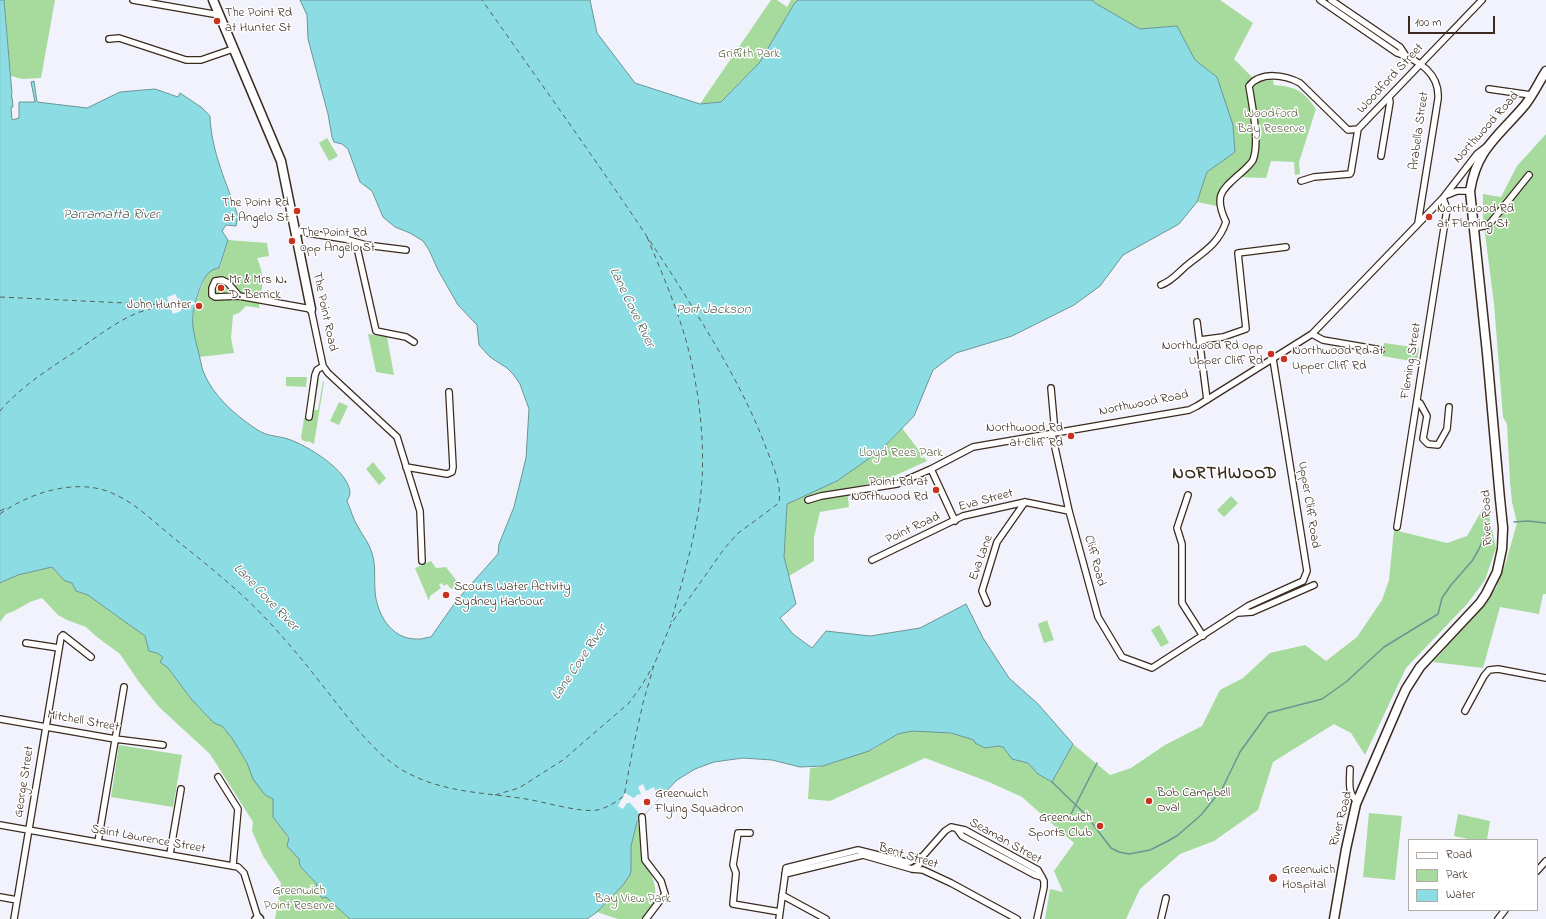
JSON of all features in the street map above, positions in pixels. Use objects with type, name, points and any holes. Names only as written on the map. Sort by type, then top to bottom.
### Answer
[{"type":"main road","name":"The Point Road","points":[[213,0],[281,161],[311,309]]},
{"type":"main road","name":"Northwood Road","points":[[1486,147],[1532,95],[1546,71]]},
{"type":"main road","name":"River Road","points":[[1334,919],[1346,850],[1357,801],[1406,689],[1420,667],[1480,603],[1491,584],[1500,560],[1503,528],[1470,191],[1475,168],[1486,147]]},
{"type":"street","points":[[133,0],[219,15]]},
{"type":"street","name":"Arabella Street","points":[[1320,0],[1397,53],[1406,56],[1420,65],[1427,70],[1435,80],[1438,92],[1418,223]]},
{"type":"street","name":"Arabella Street","points":[[1331,0],[1400,47],[1406,56]]},
{"type":"street","name":"Woodford Street","points":[[1161,285],[1169,282],[1206,252],[1222,233],[1226,222],[1220,206],[1220,199],[1224,189],[1249,165],[1253,159],[1255,128],[1249,86],[1254,80],[1260,77],[1284,77],[1292,79],[1300,83],[1348,130],[1358,129],[1482,0]]},
{"type":"street","points":[[109,39],[119,38],[186,60],[201,60],[233,48]]},
{"type":"street","points":[[1489,89],[1532,95]]},
{"type":"street","points":[[1381,156],[1390,102],[1389,97]]},
{"type":"street","points":[[1301,181],[1314,177],[1350,174],[1358,129]]},
{"type":"street","name":"Northwood Road","points":[[808,500],[821,496],[896,484],[931,469],[973,447],[1189,410],[1312,334],[1443,198],[1477,154],[1486,147]]},
{"type":"street","points":[[1474,228],[1488,225],[1529,175]]},
{"type":"street","name":"Northwood Road","points":[[1443,198],[1453,192],[1461,190],[1470,191]]},
{"type":"street","name":"Fleming Street","points":[[1397,527],[1447,209],[1443,198]]},
{"type":"street","points":[[295,231],[345,239],[356,243],[406,250]]},
{"type":"street","points":[[356,243],[376,331],[406,337],[414,342]]},
{"type":"street","points":[[1200,340],[1223,337],[1246,329],[1238,253],[1286,247]]},
{"type":"street","points":[[239,296],[228,283],[222,280],[215,282],[211,292],[215,297],[239,296],[311,309]]},
{"type":"street","name":"The Point Road","points":[[311,309],[323,366],[330,376],[397,437],[420,511],[422,562]]},
{"type":"street","points":[[1197,322],[1207,400]]},
{"type":"street","points":[[1312,334],[1324,340],[1381,350]]},
{"type":"street","name":"Upper Cliff Road","points":[[1152,668],[1248,606],[1303,581],[1307,571],[1273,359]]},
{"type":"street","points":[[309,417],[315,375],[317,370],[323,366]]},
{"type":"street","name":"Cliff Road","points":[[1051,388],[1053,434],[1069,511],[1098,617],[1122,657],[1152,668]]},
{"type":"street","points":[[406,467],[447,474],[452,472],[449,392]]},
{"type":"street","points":[[1417,402],[1420,403],[1427,416],[1423,438],[1428,444],[1438,445],[1447,429],[1449,406]]},
{"type":"street","name":"Point Road","points":[[872,560],[955,520],[931,469]]},
{"type":"street","points":[[1188,495],[1177,528],[1182,544],[1182,603],[1203,636]]},
{"type":"street","name":"Eva Street","points":[[955,520],[964,516],[1024,502],[1069,511]]},
{"type":"street","name":"Eva Lane","points":[[987,603],[982,591],[997,542],[1024,502]]},
{"type":"street","name":"Upper Cliff Road","points":[[1238,613],[1252,612],[1314,585]]},
{"type":"street","points":[[26,642],[59,648],[61,637],[63,635],[91,657]]},
{"type":"street","name":"George Street","points":[[14,919],[59,648]]},
{"type":"street","points":[[1465,711],[1484,676],[1489,670],[1498,669],[1546,678]]},
{"type":"street","points":[[98,842],[124,687]]},
{"type":"street","name":"Mitchell Street","points":[[0,719],[162,746]]},
{"type":"street","points":[[1350,769],[1350,792],[1352,798],[1357,801]]},
{"type":"street","points":[[218,777],[238,809],[233,865],[238,867],[244,873],[257,919]]},
{"type":"street","points":[[170,854],[181,789]]},
{"type":"street","points":[[642,817],[645,860],[661,881],[664,894],[646,919]]},
{"type":"street","name":"Saint Lawrence Street","points":[[0,825],[233,865]]},
{"type":"street","name":"Seaman Street","points":[[912,869],[920,864],[922,857],[945,831],[951,827],[965,830],[1038,870],[1042,876],[1044,888],[1038,919]]},
{"type":"street","points":[[750,833],[738,833],[733,865],[736,872],[733,904],[780,912]]},
{"type":"street","name":"Bent Street","points":[[922,857],[906,862],[858,850],[786,868],[786,874],[863,855],[912,869],[923,870],[951,883],[1017,919]]},
{"type":"street","points":[[1538,870],[1546,861]]},
{"type":"street","points":[[779,919],[786,874]]},
{"type":"street","points":[[782,895],[826,919]]},
{"type":"street","points":[[0,898],[17,900]]},
{"type":"street","points":[[1160,919],[1166,898]]},
{"type":"street","points":[[1498,919],[1504,911]]},
{"type":"green space","points":[[4,0],[55,0],[41,78],[22,79],[11,76]]},
{"type":"green space","name":"Griffith Park","points":[[771,0],[777,0],[787,7],[791,0],[798,0],[794,4],[760,62],[721,102],[700,104]]},
{"type":"green space","name":"Woodford Bay Reserve","points":[[1092,0],[1220,0],[1253,23],[1234,59],[1253,78],[1260,81],[1273,80],[1274,85],[1294,88],[1303,94],[1316,109],[1299,162],[1300,174],[1295,175],[1294,162],[1271,161],[1266,178],[1234,177],[1223,188],[1217,206],[1197,202],[1207,172],[1235,152],[1217,77],[1195,60],[1177,26],[1140,29]]},
{"type":"green space","points":[[1546,134],[1546,594],[1543,594],[1539,614],[1500,607],[1483,668],[1433,662],[1477,614],[1496,588],[1506,562],[1517,523],[1512,502],[1507,424],[1503,417],[1494,304],[1483,218],[1483,194],[1501,197],[1517,166]]},
{"type":"green space","points":[[327,138],[338,156],[329,161],[319,143]]},
{"type":"green space","points":[[228,240],[267,243],[269,256],[257,258],[262,272],[262,288],[259,308],[246,306],[239,313],[233,315],[231,338],[234,353],[199,357],[192,325],[195,304],[206,275],[213,269],[220,268]]},
{"type":"green space","points":[[368,334],[387,337],[394,375],[376,372]]},
{"type":"green space","points":[[1384,343],[1419,348],[1417,362],[1382,356]]},
{"type":"green space","points":[[286,377],[307,377],[306,387],[286,386]]},
{"type":"green space","points":[[317,379],[319,379],[314,410],[318,410],[323,381],[324,382],[314,444],[302,440],[301,438],[304,418],[309,418]]},
{"type":"green space","points":[[339,402],[348,406],[339,425],[330,421]]},
{"type":"green space","name":"Lloyd Rees Park","points":[[902,428],[927,461],[894,476],[847,490],[849,507],[820,512],[814,537],[814,561],[789,576],[784,557],[787,504],[837,481],[881,450]]},
{"type":"green space","points":[[373,462],[386,478],[379,485],[366,469]]},
{"type":"green space","points":[[1231,496],[1238,503],[1224,517],[1217,510]]},
{"type":"green space","points":[[1487,505],[1496,548],[1485,580],[1467,604],[1406,668],[1365,755],[1351,733],[1334,724],[1273,762],[1258,810],[1214,841],[1180,854],[1140,889],[1126,919],[1045,919],[1050,889],[1063,892],[1054,871],[1074,843],[1022,797],[989,782],[925,758],[830,801],[808,799],[810,768],[827,765],[872,750],[904,732],[920,730],[929,730],[967,737],[985,748],[998,746],[1003,747],[1008,754],[1028,763],[1038,774],[1052,782],[1073,744],[1110,775],[1131,768],[1165,745],[1202,726],[1220,690],[1243,678],[1270,653],[1305,645],[1326,661],[1357,637],[1382,600],[1389,580],[1394,530],[1447,543],[1467,536],[1482,510]]},
{"type":"green space","points":[[431,561],[436,568],[446,567],[459,584],[451,589],[447,584],[444,586],[442,583],[439,585],[441,588],[430,596],[429,601],[415,568]]},
{"type":"green space","name":"Greenwich Point Reserve","points":[[52,567],[65,581],[72,583],[76,591],[88,595],[145,636],[149,651],[157,653],[163,657],[161,663],[168,668],[192,700],[214,723],[222,726],[232,738],[265,795],[273,799],[273,817],[289,838],[299,859],[300,866],[317,884],[322,898],[326,897],[350,919],[275,919],[281,883],[263,856],[252,831],[253,822],[210,754],[159,707],[139,682],[120,654],[86,627],[58,615],[42,598],[30,602],[6,614],[0,622],[0,583],[18,575]]},
{"type":"green space","points":[[1047,620],[1054,640],[1044,643],[1038,624]]},
{"type":"green space","points":[[1159,625],[1169,643],[1161,647],[1151,630]]},
{"type":"green space","points":[[119,745],[182,755],[173,807],[111,797]]},
{"type":"green space","points":[[1369,813],[1402,816],[1395,880],[1363,877]]},
{"type":"green space","points":[[1458,814],[1490,821],[1487,839],[1468,839],[1454,836]]},
{"type":"green space","name":"Bay View Park","points":[[637,822],[643,838],[645,857],[654,883],[655,896],[649,911],[642,919],[618,919],[597,912],[623,885],[630,875],[631,846]]},
{"type":"water","name":"Port Jackson","points":[[0,0],[4,0],[13,107],[11,107],[12,120],[19,118],[19,102],[35,102],[31,82],[34,81],[37,102],[87,108],[120,92],[155,89],[178,97],[180,93],[201,107],[210,116],[216,155],[238,216],[236,226],[226,225],[222,231],[228,240],[219,268],[214,269],[206,275],[194,307],[194,331],[203,371],[212,388],[225,404],[256,429],[272,436],[296,442],[335,467],[348,484],[350,493],[347,501],[355,521],[372,553],[378,607],[386,623],[392,629],[407,638],[418,639],[431,637],[457,600],[498,554],[499,544],[514,507],[526,458],[529,409],[520,384],[513,374],[507,368],[490,357],[479,345],[477,325],[458,305],[423,241],[410,233],[395,227],[383,217],[372,191],[360,182],[348,149],[342,144],[334,142],[308,39],[307,15],[300,0],[590,0],[597,33],[635,83],[700,104],[721,102],[760,62],[794,4],[798,0],[1092,0],[1140,29],[1177,26],[1195,60],[1217,77],[1233,125],[1235,152],[1207,172],[1197,202],[1179,224],[1123,255],[1100,286],[1074,305],[1012,336],[956,353],[933,370],[914,416],[881,450],[837,481],[787,504],[784,557],[796,604],[780,618],[793,634],[812,648],[826,631],[870,636],[920,628],[966,604],[983,638],[1009,678],[1038,704],[1073,744],[1052,782],[1038,774],[1028,763],[1012,759],[1003,747],[998,746],[985,748],[975,743],[974,740],[951,733],[912,731],[898,734],[869,751],[823,766],[800,767],[772,760],[743,758],[714,762],[695,769],[677,780],[637,822],[631,846],[630,875],[623,885],[597,912],[587,919],[350,919],[326,897],[322,898],[316,889],[317,884],[300,866],[299,859],[287,846],[289,838],[273,817],[273,799],[265,795],[253,779],[247,763],[232,738],[222,726],[214,723],[192,700],[168,668],[160,662],[163,657],[157,653],[149,651],[145,636],[88,595],[76,591],[72,583],[65,581],[52,567],[18,575],[0,583]]},
{"type":"pier","points":[[176,294],[179,306],[194,301],[195,304],[181,309],[181,311],[173,314],[167,297]]},
{"type":"pier","points":[[643,784],[646,791],[654,787],[659,799],[641,818],[630,803],[627,803],[623,809],[618,806],[625,793],[634,798],[641,794],[638,787]]},
{"type":"waterway","points":[[1514,522],[1528,521],[1546,523]]},
{"type":"waterway","points":[[1052,782],[1086,815],[1111,848],[1119,852],[1129,854],[1150,850],[1168,841],[1178,835],[1201,815],[1222,789],[1240,752],[1268,713],[1322,699],[1346,682],[1384,647],[1438,614],[1442,598],[1472,561],[1485,534]]},
{"type":"waterway","points":[[1070,816],[1097,763]]},
{"type":"ferry route","points":[[0,514],[26,499],[55,489],[70,487],[100,489],[114,494],[131,503],[216,572],[255,607],[314,674],[356,728],[381,754],[399,768],[414,776],[445,787],[526,799],[590,811],[601,809],[624,796],[643,703],[654,665],[671,624],[724,549],[737,534],[779,503],[780,496],[778,481],[771,459],[756,423],[735,379],[673,276],[579,137],[482,0]]},
{"type":"ferry route","points":[[647,237],[675,307],[689,350],[697,393],[702,437],[703,459],[700,501],[687,562],[671,622]]},
{"type":"ferry route","points":[[0,297],[167,305]]},
{"type":"ferry route","points":[[0,411],[17,393],[37,377],[114,325],[137,313],[170,305]]},
{"type":"ferry route","points":[[0,511],[8,507]]},
{"type":"ferry route","points":[[495,795],[519,788],[563,760],[629,703],[653,666]]},
{"type":"place","name":"The Point Rd at Hunter St","points":[[217,21]]},
{"type":"place","name":"The Point Rd at Angelo St","points":[[297,211]]},
{"type":"place","name":"Northwood Rd at Fleming St","points":[[1429,217]]},
{"type":"place","name":"The Point Rd opp Angelo St","points":[[292,241]]},
{"type":"place","name":"Mr & Mrs N. D. Berrick","points":[[221,288]]},
{"type":"place","name":"John Hunter","points":[[199,306]]},
{"type":"place","name":"Northwood Rd opp Upper Cliff Rd","points":[[1271,354]]},
{"type":"place","name":"Northwood Rd at Upper Cliff Rd","points":[[1284,359]]},
{"type":"place","name":"Northwood Rd at Cliff Rd","points":[[1071,436]]},
{"type":"place","name":"Point Rd at Northwood Rd","points":[[936,490]]},
{"type":"place","name":"Scouts Water Activity Sydney Harbour","points":[[446,595]]},
{"type":"place","name":"Bob Campbell Oval","points":[[1149,801]]},
{"type":"place","name":"Greenwich Flying Squadron","points":[[647,802]]},
{"type":"place","name":"Greenwich Sports Club","points":[[1100,826]]},
{"type":"place","name":"Greenwich Hospital","points":[[1273,878]]},
{"type":"district","name":"NORTHWOOD","points":[[1225,475]]},
{"type":"water label","name":"Parramatta River","points":[[111,216]]},
{"type":"water label","name":"Lane Cove River","points":[[631,308]]},
{"type":"water label","name":"Lane Cove River","points":[[265,598]]},
{"type":"water label","name":"Lane Cove River","points":[[580,663]]}]
